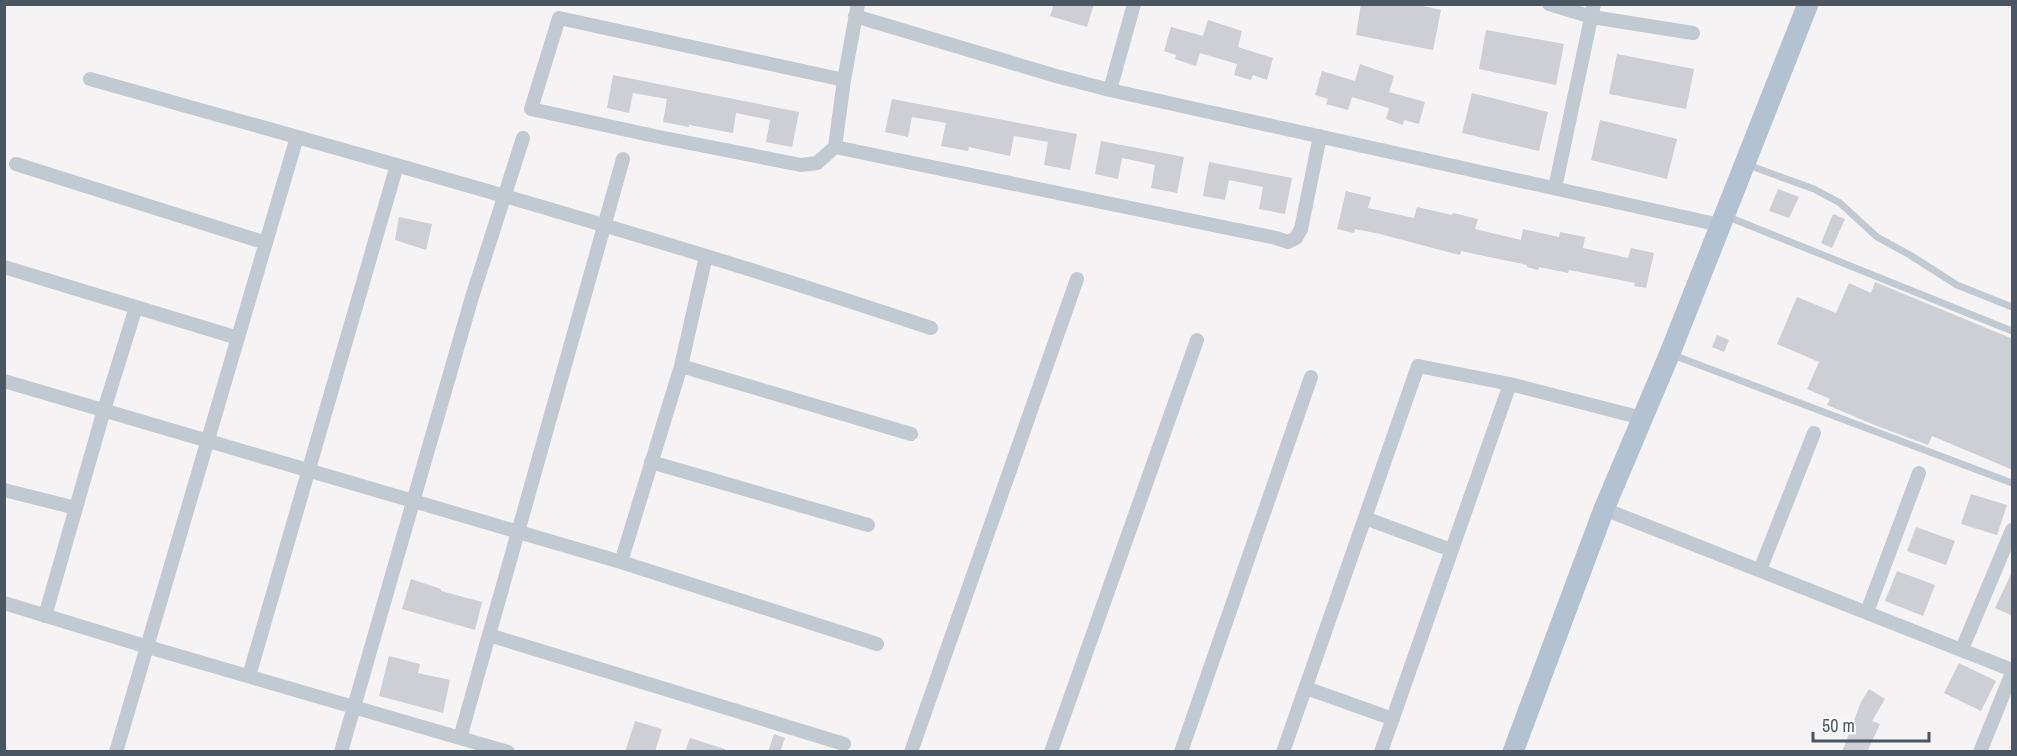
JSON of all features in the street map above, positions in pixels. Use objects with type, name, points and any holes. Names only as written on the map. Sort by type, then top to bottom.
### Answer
[{"type":"main road","points":[[1513,752],[1604,509],[1670,353],[1808,4]]},
{"type":"street","points":[[1110,90],[1134,4]]},
{"type":"street","points":[[1549,4],[1694,33]]},
{"type":"street","points":[[844,80],[561,11],[531,109],[801,165],[817,163],[835,147],[857,10],[1056,76],[1110,90],[1555,188],[1721,220]]},
{"type":"street","points":[[1555,188],[1593,11]]},
{"type":"street","points":[[90,79],[605,224],[931,328]]},
{"type":"street","points":[[835,147],[1288,242],[1296,238],[1301,229],[1320,136]]},
{"type":"street","points":[[116,752],[297,137]]},
{"type":"street","points":[[341,752],[472,297],[523,138]]},
{"type":"street","points":[[460,738],[623,159]]},
{"type":"street","points":[[16,164],[266,243]]},
{"type":"street","points":[[249,676],[397,165]]},
{"type":"street","points":[[621,562],[681,366],[706,256]]},
{"type":"street","points":[[4,267],[238,338]]},
{"type":"street","points":[[911,752],[1077,279]]},
{"type":"street","points":[[45,616],[136,307]]},
{"type":"street","points":[[1051,752],[1197,340]]},
{"type":"street","points":[[681,366],[911,434]]},
{"type":"street","points":[[1284,752],[1418,366],[1510,384],[1642,418]]},
{"type":"street","points":[[1180,752],[1311,377]]},
{"type":"street","points":[[4,381],[621,562],[877,644]]},
{"type":"street","points":[[1381,752],[1510,384]]},
{"type":"street","points":[[1760,570],[1814,433]]},
{"type":"street","points":[[651,462],[868,525]]},
{"type":"street","points":[[1867,612],[1919,473]]},
{"type":"street","points":[[4,490],[76,508]]},
{"type":"street","points":[[1604,509],[1962,649],[2013,672],[1980,752]]},
{"type":"street","points":[[1365,518],[1451,550]]},
{"type":"street","points":[[1962,649],[2013,530]]},
{"type":"street","points":[[4,603],[508,752]]},
{"type":"street","points":[[489,635],[844,744]]},
{"type":"street","points":[[1306,687],[1393,719]]},
{"type":"lane","points":[[1744,164],[1814,189],[1840,203],[1877,237],[1957,285],[2013,307]]},
{"type":"lane","points":[[1721,220],[2013,331]]},
{"type":"lane","points":[[1670,353],[2013,483]]},
{"type":"building","points":[[1054,4],[1094,4],[1087,27],[1050,16]]},
{"type":"building","points":[[1361,4],[1414,4],[1441,10],[1433,50],[1356,35]]},
{"type":"building","points":[[1208,20],[1242,31],[1238,47],[1273,58],[1267,80],[1253,75],[1251,80],[1234,75],[1237,64],[1200,53],[1196,66],[1175,59],[1176,55],[1164,51],[1171,27],[1203,36]]},
{"type":"building","points":[[1486,30],[1564,44],[1556,85],[1479,69]]},
{"type":"building","points":[[1617,54],[1694,69],[1686,109],[1609,94]]},
{"type":"building","points":[[1360,64],[1394,76],[1389,92],[1425,102],[1419,124],[1404,120],[1403,125],[1386,119],[1389,108],[1352,97],[1348,110],[1326,104],[1328,99],[1315,95],[1322,71],[1355,81]]},
{"type":"building","points":[[613,75],[799,112],[792,147],[766,142],[770,120],[736,113],[733,133],[663,122],[667,99],[633,93],[629,113],[607,108]]},
{"type":"building","points":[[1472,93],[1548,112],[1539,151],[1462,133]]},
{"type":"building","points":[[892,99],[1077,134],[1070,170],[1044,165],[1048,142],[1014,136],[1010,156],[969,147],[968,151],[941,146],[946,123],[912,117],[908,137],[885,132]]},
{"type":"building","points":[[1600,120],[1677,139],[1667,179],[1591,160]]},
{"type":"building","points":[[1101,141],[1184,157],[1177,193],[1151,188],[1155,165],[1122,158],[1118,179],[1095,174]]},
{"type":"building","points":[[1209,162],[1292,178],[1285,214],[1259,209],[1263,187],[1229,180],[1225,200],[1203,196]]},
{"type":"building","points":[[1778,189],[1799,197],[1789,218],[1769,211]]},
{"type":"building","points":[[1346,191],[1371,197],[1368,208],[1414,218],[1417,207],[1452,215],[1453,213],[1478,219],[1475,229],[1521,240],[1523,229],[1559,237],[1560,232],[1585,237],[1583,248],[1628,258],[1631,248],[1654,253],[1646,288],[1634,286],[1635,283],[1569,270],[1568,273],[1539,267],[1538,270],[1527,267],[1527,265],[1461,251],[1460,255],[1355,229],[1354,233],[1337,229]]},
{"type":"building","points":[[1833,214],[1845,219],[1832,248],[1821,243]]},
{"type":"building","points":[[399,217],[432,224],[426,250],[395,240]]},
{"type":"building","points":[[1875,282],[2013,339],[2013,470],[1932,436],[1928,445],[1877,426],[1827,405],[1830,399],[1807,389],[1819,362],[1777,344],[1797,297],[1836,313],[1849,283],[1871,293]]},
{"type":"building","points":[[1717,335],[1729,340],[1724,352],[1712,347]]},
{"type":"building","points":[[1971,494],[2007,505],[1997,535],[1961,524]]},
{"type":"building","points":[[1916,527],[1955,541],[1946,565],[1907,551]]},
{"type":"building","points":[[2013,570],[2013,616],[1995,608]]},
{"type":"building","points":[[1897,571],[1935,585],[1923,616],[1885,601]]},
{"type":"building","points":[[411,579],[441,589],[441,591],[482,602],[475,630],[402,609]]},
{"type":"building","points":[[389,656],[420,664],[418,673],[450,680],[443,713],[379,696]]},
{"type":"building","points":[[1959,663],[1996,681],[1981,711],[1944,693]]},
{"type":"building","points":[[1869,689],[1885,699],[1872,721],[1880,724],[1867,752],[1842,752],[1861,702]]},
{"type":"building","points":[[635,721],[662,729],[655,752],[625,752]]},
{"type":"building","points":[[774,734],[785,738],[780,752],[768,752]]},
{"type":"building","points":[[690,738],[725,749],[725,752],[685,752]]}]
